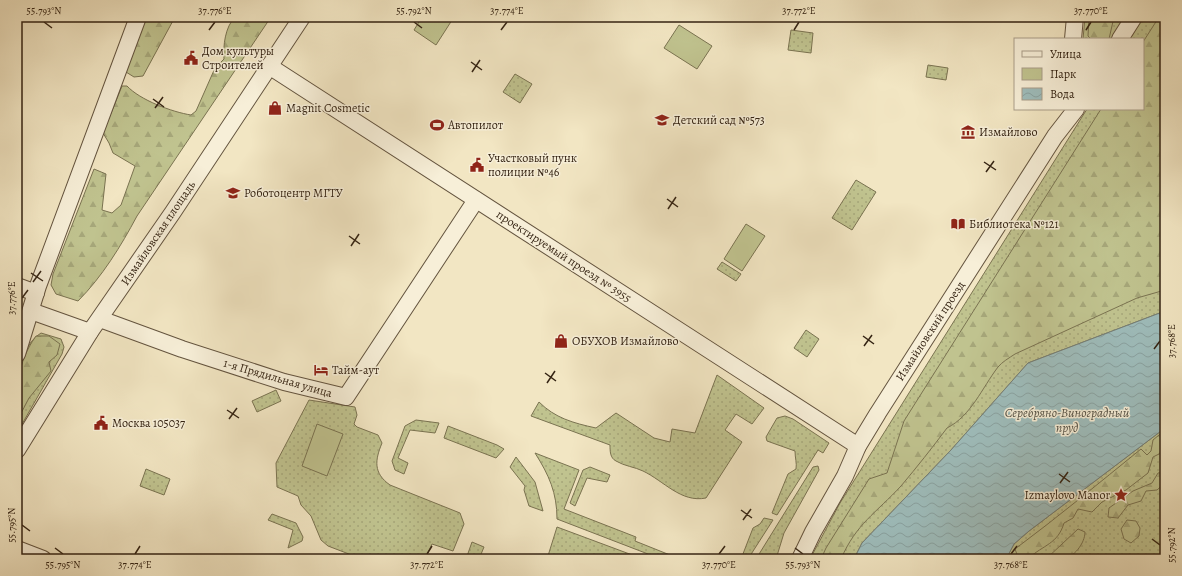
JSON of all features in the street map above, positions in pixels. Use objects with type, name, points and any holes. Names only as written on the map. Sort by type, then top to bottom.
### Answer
[{"type":"street","points":[[17,354],[36,293],[138,17]]},
{"type":"street","name":"Измайловская площадь","points":[[17,450],[90,332],[173,212],[302,17]]},
{"type":"street","points":[[1073,38],[1075,17]]},
{"type":"street","points":[[1121,38],[1134,17]]},
{"type":"street","name":"проектируемый проезд № 3955","points":[[269,66],[858,446]]},
{"type":"street","name":"Измайловский проезд","points":[[1055,136],[1064,110]]},
{"type":"street","name":"Измайловский проезд","points":[[802,559],[813,532],[845,476],[858,446],[894,386],[1055,136],[1075,110]]},
{"type":"street","name":"1-я Прядильная улица","points":[[100,319],[182,349],[284,382],[298,384],[346,397],[476,200]]},
{"type":"street","points":[[17,286],[36,293]]},
{"type":"street","points":[[31,311],[90,332]]},
{"type":"street","points":[[17,549],[43,559]]},
{"type":"green space","points":[[146,17],[175,17],[143,76],[134,77],[126,72]]},
{"type":"green space","points":[[235,17],[271,17],[137,216],[118,250],[95,282],[78,301],[56,294],[51,285],[53,274],[94,169],[106,174],[102,210],[112,213],[121,205],[135,166],[113,153],[103,133],[122,86],[127,86],[140,96],[157,105],[191,115],[196,111],[215,68],[224,59],[225,37],[229,26]]},
{"type":"green space","points":[[422,17],[454,17],[436,45],[414,30]]},
{"type":"green space","points":[[1085,17],[1127,17],[1114,38],[1083,38]]},
{"type":"green space","points":[[1089,17],[1114,17],[1109,38],[1090,38],[1088,36]]},
{"type":"green space","points":[[1143,17],[1165,17],[1165,311],[1028,363],[951,450],[862,543],[854,559],[810,559],[840,503],[1086,110],[1144,110],[1144,38],[1131,38]]},
{"type":"green space","points":[[1159,17],[1165,17],[1165,290],[1137,298],[1015,354],[1004,362],[998,367],[976,401],[963,416],[947,428],[901,486],[860,528],[853,537],[841,559],[821,559],[826,548],[869,479],[887,473],[904,421],[1100,110],[1144,110],[1144,40]]},
{"type":"green space","points":[[679,25],[712,46],[697,69],[664,48]]},
{"type":"green space","points":[[791,30],[813,33],[811,53],[788,50]]},
{"type":"green space","points":[[928,65],[948,68],[946,80],[926,77]]},
{"type":"green space","points":[[515,74],[532,84],[520,103],[503,92]]},
{"type":"green space","points":[[856,180],[876,192],[852,230],[832,218]]},
{"type":"green space","points":[[746,224],[765,236],[742,271],[724,259]]},
{"type":"green space","points":[[722,262],[741,274],[736,281],[717,269]]},
{"type":"green space","points":[[806,330],[819,339],[807,357],[794,348]]},
{"type":"green space","points":[[41,333],[61,339],[64,347],[62,354],[17,433],[17,393],[21,365],[25,352],[32,341]]},
{"type":"green space","points":[[36,336],[49,336],[60,344],[57,355],[49,362],[51,371],[29,398],[17,421],[17,398],[21,366],[29,346]]},
{"type":"green space","points":[[717,375],[764,408],[752,424],[736,414],[725,430],[742,442],[706,498],[697,499],[681,494],[651,475],[637,468],[614,460],[611,454],[610,445],[531,416],[539,402],[545,408],[558,416],[596,428],[616,413],[654,438],[670,442],[672,429],[695,433]]},
{"type":"green space","points":[[276,390],[281,401],[257,412],[252,401]]},
{"type":"green space","points":[[309,400],[355,407],[357,415],[354,424],[357,427],[378,435],[382,443],[378,455],[377,466],[378,471],[384,480],[390,485],[460,513],[464,524],[453,551],[432,544],[425,559],[362,559],[328,546],[321,540],[311,516],[301,505],[298,496],[277,487],[276,463]]},
{"type":"green space","points":[[785,416],[793,419],[829,443],[823,453],[818,450],[777,515],[772,513],[788,474],[796,469],[795,451],[767,441],[766,437],[777,418]]},
{"type":"green space","points":[[416,420],[439,423],[435,433],[410,430],[398,458],[408,463],[404,474],[395,470],[392,461],[405,426]]},
{"type":"green space","points":[[317,424],[343,434],[327,476],[302,466]]},
{"type":"green space","points":[[448,426],[504,449],[496,458],[444,438]]},
{"type":"green space","name":"Izmaylovo Manor","points":[[1165,428],[1165,559],[1006,559],[1014,544],[1029,531]]},
{"type":"green space","points":[[1165,430],[1165,451],[1153,457],[1148,473],[1126,490],[1102,502],[1092,512],[1078,509],[1073,518],[1064,523],[1058,536],[1050,544],[1029,558],[1018,557],[1015,549],[1141,449],[1147,455],[1151,451],[1153,440]]},
{"type":"green space","points":[[535,453],[579,470],[564,509],[636,537],[635,541],[680,559],[661,559],[557,519],[554,492]]},
{"type":"green space","points":[[516,457],[535,482],[543,511],[529,506],[524,490],[525,486],[510,467]]},
{"type":"green space","points":[[818,466],[819,470],[784,533],[776,559],[756,559],[813,467]]},
{"type":"green space","points":[[590,467],[610,475],[607,482],[587,478],[575,506],[570,503],[583,470]]},
{"type":"green space","points":[[146,469],[170,479],[164,495],[140,486]]},
{"type":"green space","points":[[1165,472],[1165,483],[1157,490],[1146,491],[1141,501],[1128,505],[1118,518],[1108,517],[1109,508],[1133,491],[1152,483],[1158,473]]},
{"type":"green space","points":[[272,514],[296,523],[303,537],[302,541],[288,548],[293,530],[268,520]]},
{"type":"green space","points":[[764,518],[773,520],[748,559],[741,559],[753,528],[760,524]]},
{"type":"green space","points":[[1127,520],[1136,521],[1140,528],[1139,536],[1131,543],[1124,539],[1121,529]]},
{"type":"green space","points":[[557,527],[643,559],[547,559]]},
{"type":"green space","points":[[1078,529],[1085,532],[1085,536],[1075,553],[1062,559],[1046,559]]},
{"type":"green space","points":[[472,542],[484,547],[479,559],[466,559]]},
{"type":"water","name":"Серебряно-Виноградный пруд","points":[[1165,311],[1165,428],[1029,531],[1014,544],[1006,559],[854,559],[862,543],[951,450],[1028,363]]},
{"type":"place","name":"Дом культуры Строителей","points":[[191,58]]},
{"type":"place","name":"Magnit Cosmetic","points":[[275,108]]},
{"type":"place","name":"Детский сад №573","points":[[662,120]]},
{"type":"place","name":"Автопилот","points":[[437,125]]},
{"type":"place","name":"Измайлово","points":[[968,132]]},
{"type":"place","name":"Участковый пунк полиции №46","points":[[477,165]]},
{"type":"place","name":"Роботоцентр МГТУ","points":[[233,193]]},
{"type":"place","name":"Библиотека №121","points":[[958,224]]},
{"type":"place","name":"ОБУХОВ Измайлово","points":[[561,341]]},
{"type":"place","name":"Тайм-аут","points":[[321,370]]},
{"type":"place","name":"Москва 105037","points":[[101,423]]},
{"type":"place","name":"Izmaylovo Manor","points":[[1121,495]]}]
